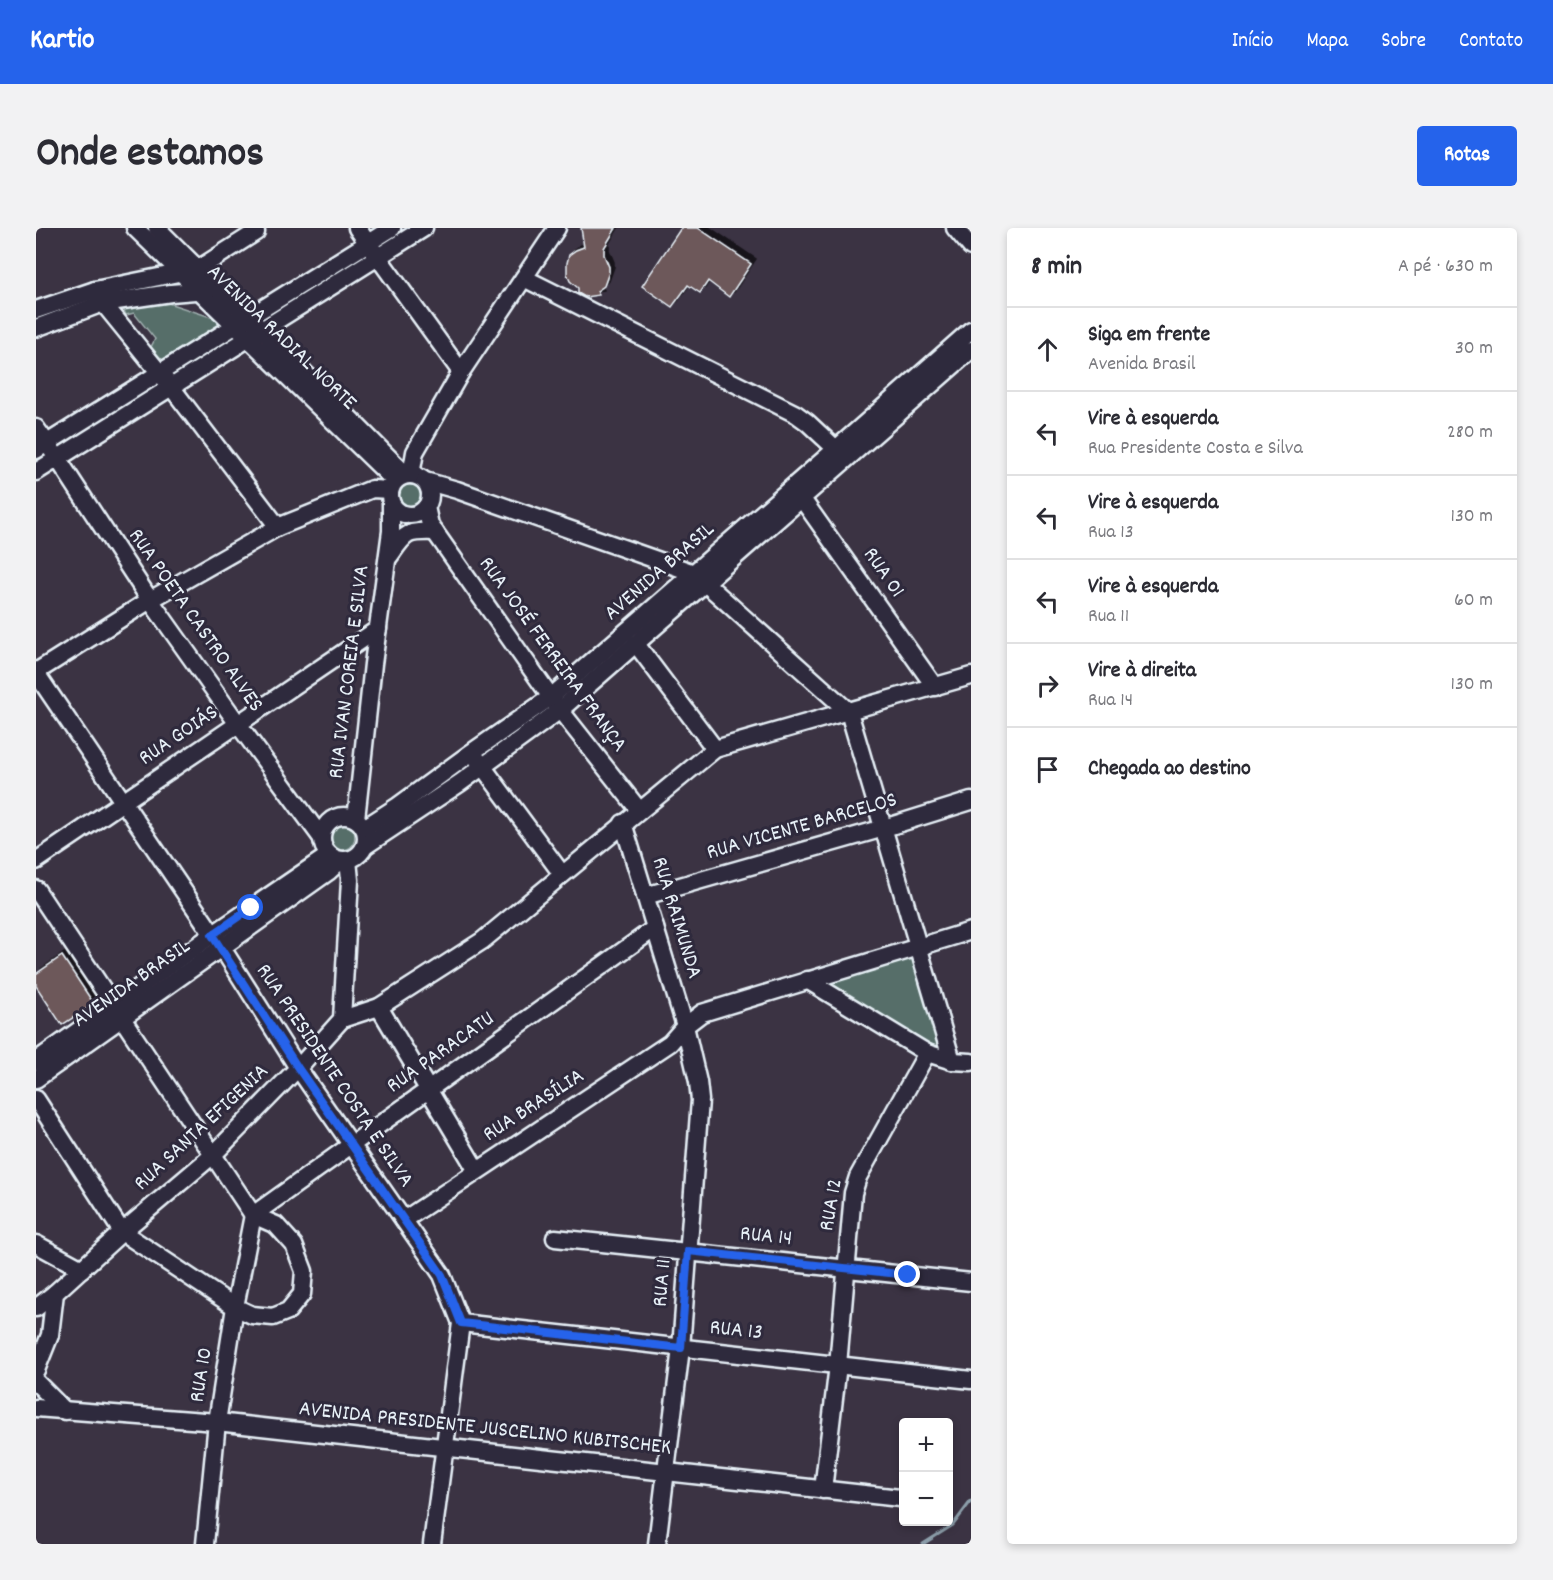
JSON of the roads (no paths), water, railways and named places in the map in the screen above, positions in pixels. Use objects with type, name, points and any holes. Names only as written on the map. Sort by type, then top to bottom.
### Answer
[{"type":"street","name":"AVENIDA RADIAL NORTE","points":[[135,228],[189,271],[219,290],[242,321],[403,484],[395,509],[419,510]]},
{"type":"street","name":"AVENIDA RADIAL NORTE","points":[[156,228],[189,271],[199,290],[242,321]]},
{"type":"street","points":[[36,310],[99,297],[189,271],[256,232],[254,228]]},
{"type":"street","points":[[357,228],[461,372]]},
{"type":"street","points":[[41,447],[392,228]]},
{"type":"street","points":[[36,472],[424,228]]},
{"type":"street","points":[[403,484],[416,452],[461,372],[557,228]]},
{"type":"street","points":[[955,228],[971,247]]},
{"type":"street","points":[[524,278],[796,414],[836,450]]},
{"type":"street","points":[[36,328],[99,297],[219,290]]},
{"type":"street","points":[[99,297],[278,527]]},
{"type":"street","name":"AVENIDA BRASIL","points":[[797,492],[836,450],[963,358],[971,330]]},
{"type":"street","name":"AVENIDA BRASIL","points":[[365,846],[481,767],[884,416]]},
{"type":"street","name":"RUA POETA CASTRO ALVES","points":[[36,428],[41,447],[58,459],[150,600],[321,837]]},
{"type":"street","points":[[403,484],[429,488],[430,494],[419,510]]},
{"type":"street","points":[[36,672],[150,600],[278,527],[372,489],[403,484],[457,490],[700,578],[849,712],[952,1061]]},
{"type":"street","name":"RUA IVAN COREIA E SILVA","points":[[360,824],[378,629],[392,531],[403,484]]},
{"type":"street","points":[[392,531],[419,510],[457,490]]},
{"type":"street","name":"RUA 01","points":[[797,492],[935,687]]},
{"type":"street","name":"RUA JOSÉ FERREIRA FRANÇA","points":[[419,510],[555,704],[639,810]]},
{"type":"street","points":[[387,560],[408,533],[433,529]]},
{"type":"street","name":"AVENIDA BRASIL","points":[[360,824],[398,806],[472,752],[555,704],[636,644],[700,578]]},
{"type":"street","name":"RUA GOIÁS","points":[[36,861],[378,629]]},
{"type":"street","points":[[636,644],[715,749]]},
{"type":"street","name":"RUA PRESIDENTE COSTA E SILVA","points":[[36,672],[217,941],[298,1068],[442,1275],[461,1323],[432,1544]]},
{"type":"street","points":[[340,858],[355,857],[365,846],[366,837],[360,824],[348,816],[333,818],[327,823],[321,837],[323,847],[340,858],[350,880],[342,1019],[379,1007],[482,941],[715,749],[971,676]]},
{"type":"street","points":[[472,752],[562,874]]},
{"type":"street","name":"RUA VICENTE BARCELOS","points":[[645,896],[971,801]]},
{"type":"street","name":"RUA RAIMUNDA","points":[[624,823],[685,1026]]},
{"type":"street","name":"AVENIDA BRASIL","points":[[36,1079],[118,1012],[217,941],[340,858]]},
{"type":"street","points":[[36,889],[253,1215],[276,1225],[294,1245],[304,1271],[302,1294],[288,1311],[273,1317],[252,1315],[235,1307],[122,1232],[36,1099]]},
{"type":"street","name":"RUA PARACATU","points":[[253,1215],[655,928]]},
{"type":"street","name":"RUA BRASÍLIA","points":[[404,1220],[670,1043],[685,1026],[702,1013],[971,931]]},
{"type":"street","points":[[807,980],[927,1053],[952,1061],[971,1062]]},
{"type":"street","points":[[379,1007],[477,1171]]},
{"type":"street","name":"AVENIDA BRASIL","points":[[36,1061],[118,1012]]},
{"type":"street","name":"RUA SANTA EFIGENIA","points":[[36,1308],[213,1155],[342,1019]]},
{"type":"street","name":"RUA 11","points":[[657,1544],[681,1348],[700,1100],[685,1026]]},
{"type":"street","name":"RUA 12","points":[[823,1490],[838,1365],[853,1193],[858,1177],[927,1053]]},
{"type":"street","name":"RUA 10","points":[[205,1544],[217,1422],[235,1307],[253,1215]]},
{"type":"street","name":"RUA 14","points":[[555,1238],[971,1282]]},
{"type":"street","points":[[36,1244],[82,1269]]},
{"type":"street","points":[[36,1370],[50,1335],[55,1293]]},
{"type":"street","name":"RUA 13","points":[[461,1323],[971,1380]]},
{"type":"street","points":[[36,1382],[65,1411]]},
{"type":"street","name":"AVENIDA PRESIDENTE JUSCELINO KUBITSCHEK","points":[[36,1408],[217,1422],[899,1498]]},
{"type":"waterway","points":[[923,1544],[953,1525],[971,1501]]}]
